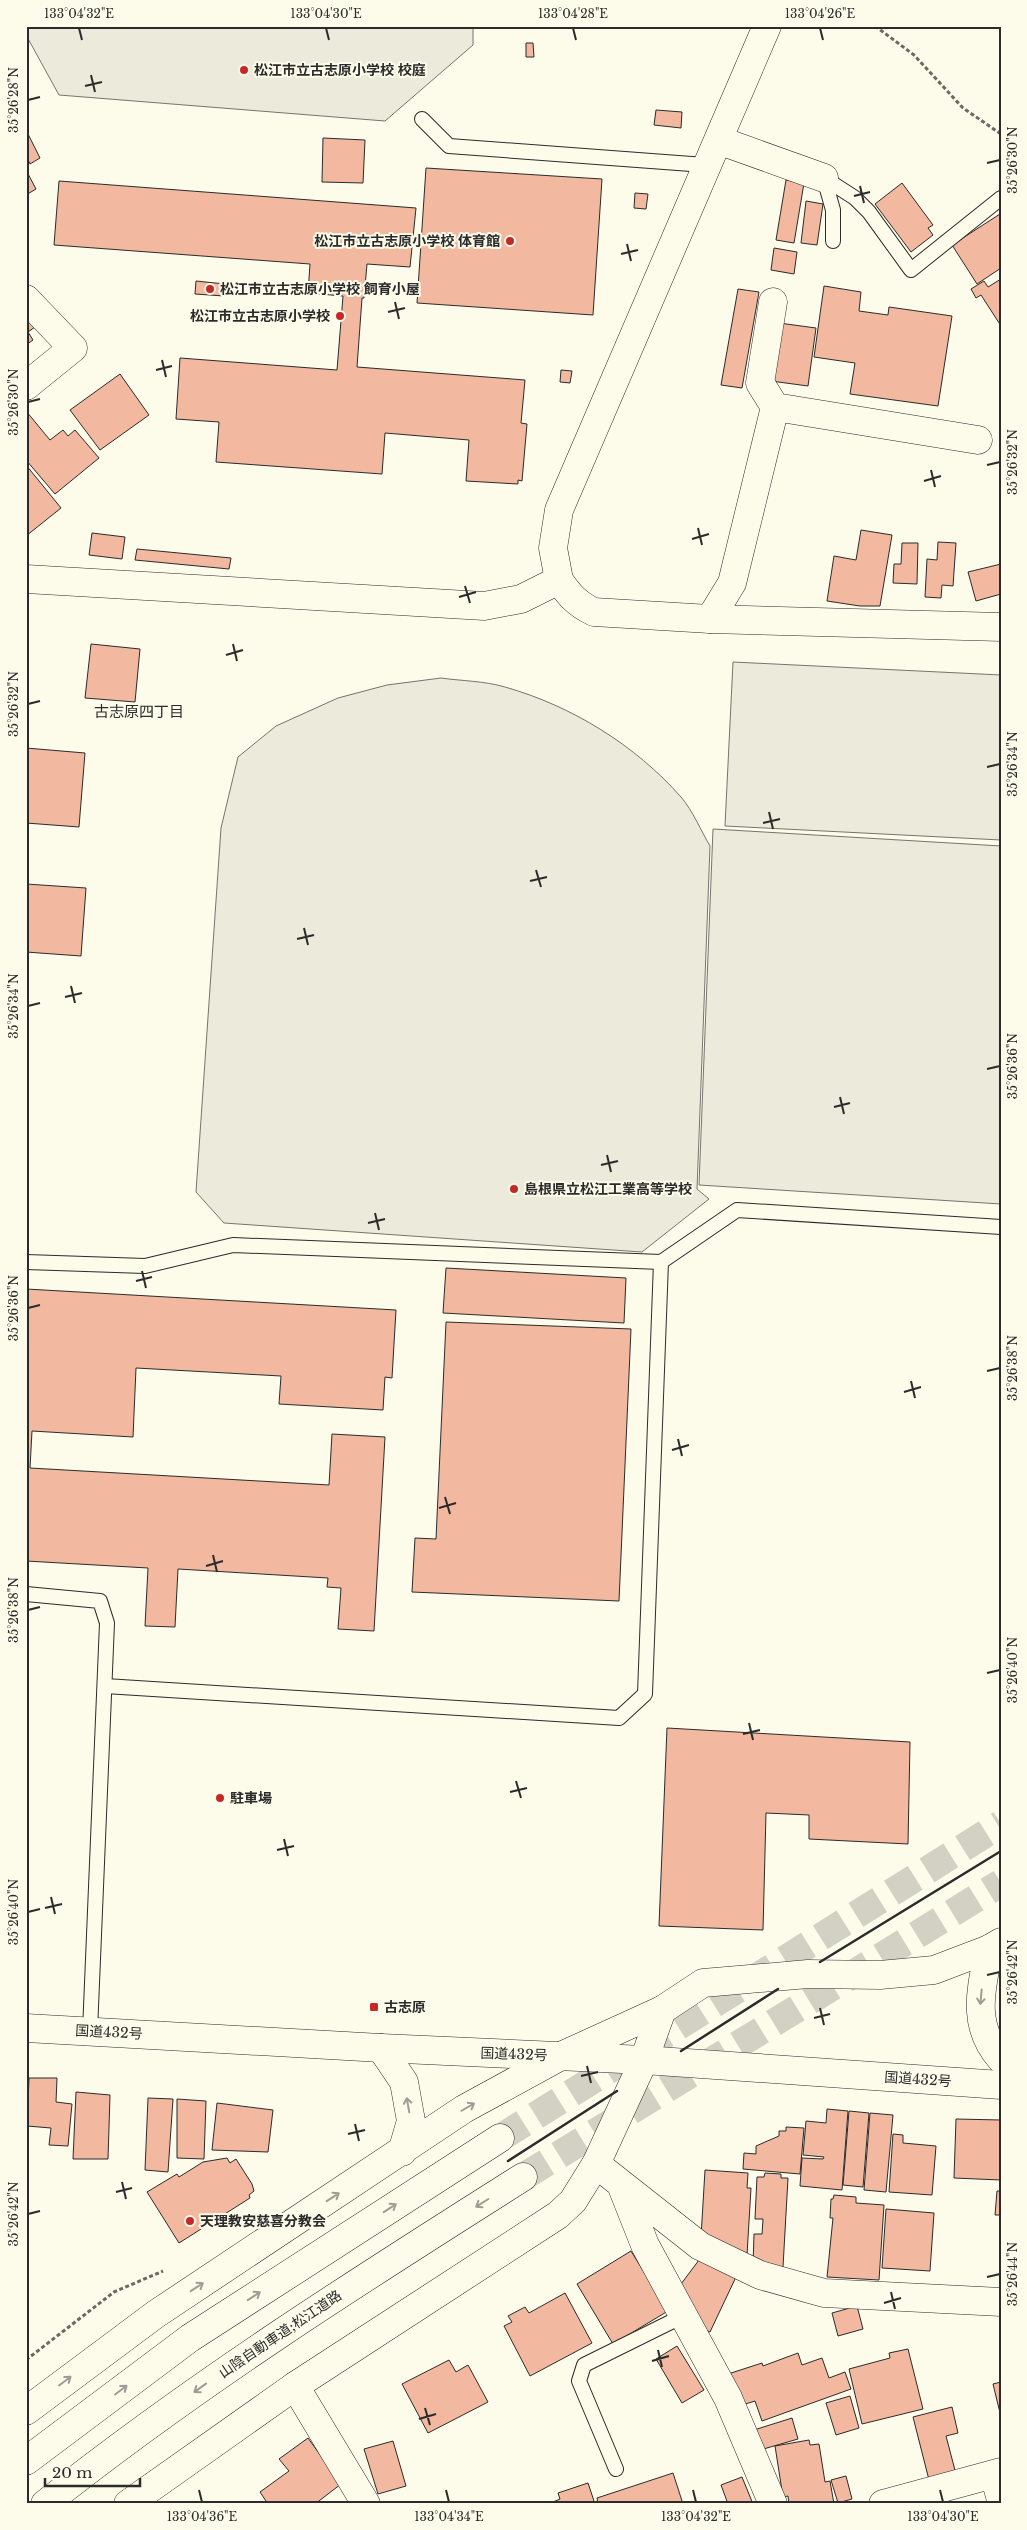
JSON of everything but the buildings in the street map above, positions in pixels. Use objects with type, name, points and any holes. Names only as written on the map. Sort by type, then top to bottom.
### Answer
[{"type":"main road","points":[[767,26],[718,140],[705,165],[559,510],[553,548],[559,580],[569,596],[594,612],[710,619],[1001,627]]},
{"type":"main road","points":[[718,140],[824,178]]},
{"type":"main road","points":[[26,299],[73,348],[26,386]]},
{"type":"main road","points":[[710,619],[732,583],[775,407],[760,383],[773,302]]},
{"type":"main road","points":[[775,407],[978,440]]},
{"type":"main road","points":[[26,579],[484,606],[521,598],[559,580]]},
{"type":"main road","points":[[26,2411],[156,2314],[464,2109],[561,2056],[662,2010],[704,1983],[808,1974],[880,1975],[934,1970],[995,1946]]},
{"type":"main road","points":[[995,1946],[982,1987],[980,2016],[993,2050],[1001,2059]]},
{"type":"main road","points":[[128,2504],[295,2386],[376,2332],[540,2229],[573,2201],[596,2164],[644,2060],[662,2010]]},
{"type":"main road","name":"国道432号","points":[[26,2028],[381,2048],[644,2060],[1001,2084]]},
{"type":"main road","points":[[381,2048],[404,2082],[411,2121],[402,2152]]},
{"type":"main road","points":[[26,2461],[190,2338],[500,2138]]},
{"type":"main road","points":[[596,2164],[700,2246],[760,2275],[824,2293],[1001,2302]]},
{"type":"main road","name":"山陰自動車道;松江道路","points":[[45,2504],[223,2371],[366,2276],[523,2177]]},
{"type":"main road","points":[[622,2185],[645,2245],[728,2398],[773,2504]]},
{"type":"main road","points":[[295,2386],[366,2504]]},
{"type":"main road","points":[[883,2504],[998,2473],[1001,2500]]},
{"type":"lane","points":[[422,119],[449,146],[705,165]]},
{"type":"lane","points":[[824,178],[855,198],[868,212],[912,270],[1001,198]]},
{"type":"lane","points":[[824,178],[833,210],[833,241]]},
{"type":"lane","points":[[26,1262],[145,1266],[233,1246],[661,1262],[737,1210],[1001,1226]]},
{"type":"lane","points":[[104,1686],[619,1718],[645,1694],[661,1262]]},
{"type":"lane","points":[[26,1594],[100,1602],[107,1623],[90,2031]]},
{"type":"lane","points":[[616,2469],[578,2381],[584,2365],[683,2316]]},
{"type":"path","points":[[875,26],[914,55],[963,108],[1001,134]]},
{"type":"shaded area","name":"松江市立古志原小学校 校庭","points":[[26,26],[473,26],[473,45],[385,121],[59,95],[26,35]]},
{"type":"shaded area","points":[[733,662],[1001,675],[1001,840],[725,826]]},
{"type":"shaded area","points":[[441,678],[497,685],[530,695],[578,716],[601,730],[623,744],[644,761],[681,797],[710,846],[697,1189],[709,1199],[642,1252],[224,1223],[196,1192],[221,828],[238,757],[276,726],[338,698],[387,685]]},
{"type":"shaded area","points":[[713,829],[1001,846],[1001,1204],[699,1185]]},
{"type":"tunnel","points":[[500,2138],[1001,1824]]},
{"type":"tunnel","points":[[523,2177],[1001,1883]]},
{"type":"wall","points":[[820,1962],[1001,1851]]},
{"type":"wall","points":[[681,2051],[778,1989]]},
{"type":"wall","points":[[508,2161],[617,2091]]},
{"type":"place","name":"松江市立古志原小学校 校庭","points":[[244,70]]},
{"type":"place","name":"松江市立古志原小学校 体育館","points":[[510,241]]},
{"type":"place","name":"松江市立古志原小学校 飼育小屋","points":[[210,289]]},
{"type":"place","name":"松江市立古志原小学校","points":[[340,316]]},
{"type":"place","name":"島根県立松江工業高等学校","points":[[514,1189]]},
{"type":"place","name":"駐車場","points":[[220,1798]]},
{"type":"place","name":"古志原","points":[[374,2007]]},
{"type":"place","name":"天理教安慈喜分教会","points":[[190,2221]]},
{"type":"district","name":"古志原四丁目","points":[[139,711]]}]
